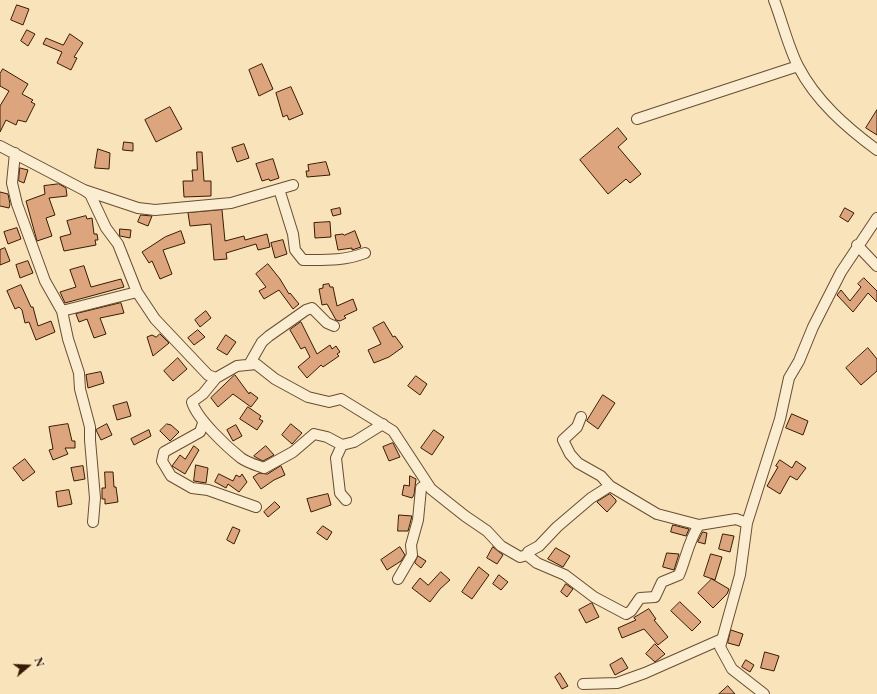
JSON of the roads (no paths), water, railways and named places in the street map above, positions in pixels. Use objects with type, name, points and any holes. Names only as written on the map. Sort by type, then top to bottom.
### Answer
[{"type":"street","points":[[774,0],[798,66],[815,91],[839,120],[877,150]]},
{"type":"street","points":[[636,119],[798,66]]},
{"type":"street","points":[[0,146],[90,194],[106,228],[118,244],[137,292],[155,319],[208,375],[216,378]]},
{"type":"street","points":[[15,153],[12,183],[17,204],[45,282],[62,311],[68,339],[79,373],[80,389],[90,427],[95,498],[93,522]]},
{"type":"street","points":[[84,190],[138,208],[155,210],[231,203],[292,185]]},
{"type":"street","points":[[279,189],[293,234],[295,250],[303,260],[334,261],[350,259],[365,253]]},
{"type":"street","points":[[760,693],[732,669],[720,647],[740,575],[747,523],[780,419],[789,378],[799,361],[829,294],[858,245],[877,218]]},
{"type":"street","points":[[858,245],[877,266]]},
{"type":"street","points":[[62,311],[137,292]]},
{"type":"street","points":[[250,363],[262,342],[306,310],[312,308],[327,323],[334,326]]},
{"type":"street","points":[[383,424],[354,442],[342,445],[327,436],[314,434],[293,452],[264,468],[253,465],[241,458],[204,423],[194,410],[192,402],[203,394],[216,378],[237,366],[250,363],[256,364],[275,379],[308,397],[329,402],[342,399],[383,424],[393,431],[427,484],[465,516],[487,531],[501,546],[520,557],[527,555],[528,552],[539,546],[557,527],[591,498],[610,486]]},
{"type":"street","points":[[581,417],[577,427],[563,440],[570,454],[578,463],[601,476],[610,486],[657,514],[699,525],[736,519],[747,523]]},
{"type":"street","points":[[204,423],[200,432],[164,452],[162,461],[171,476],[192,488],[208,490],[256,507]]},
{"type":"street","points":[[342,445],[336,458],[340,493],[346,500]]},
{"type":"street","points":[[398,579],[412,555],[411,544],[418,520],[421,488],[427,484]]},
{"type":"street","points":[[527,555],[537,563],[566,575],[594,597],[626,614],[631,611],[640,598],[655,597],[662,582],[679,575],[686,559],[691,536],[699,525]]},
{"type":"street","points":[[583,684],[617,683],[645,673],[722,639]]}]
